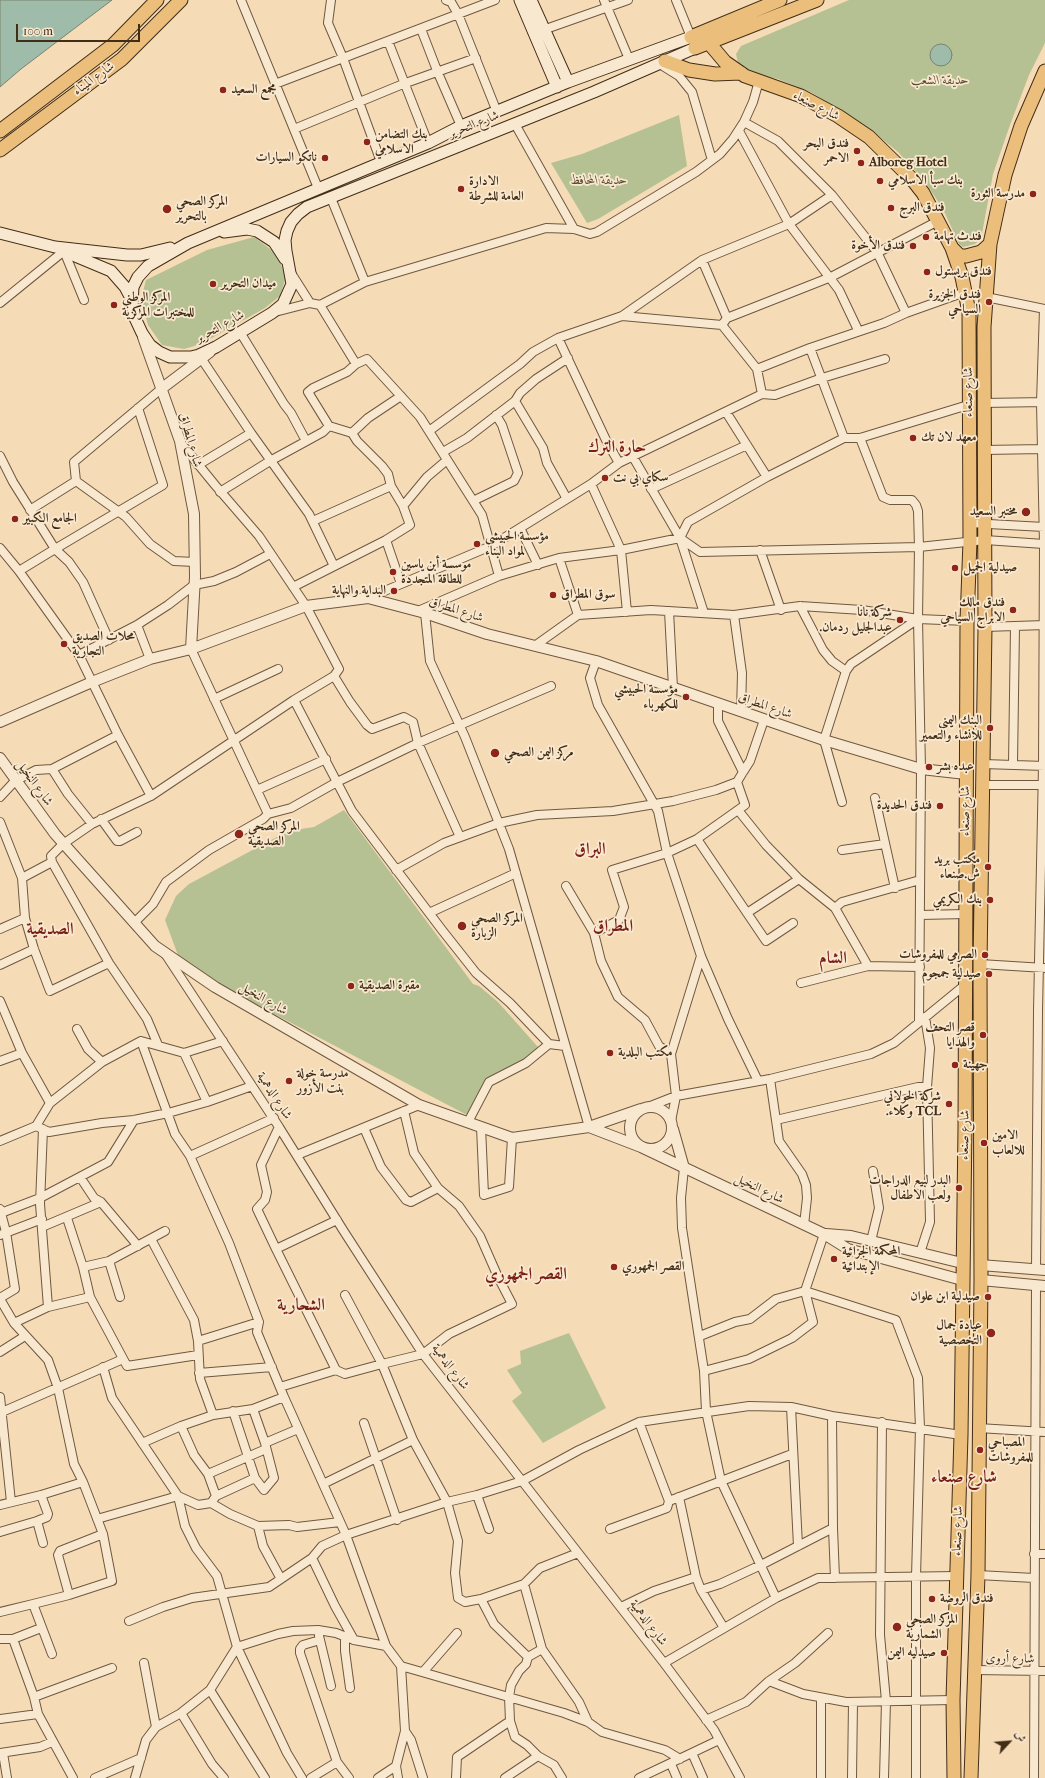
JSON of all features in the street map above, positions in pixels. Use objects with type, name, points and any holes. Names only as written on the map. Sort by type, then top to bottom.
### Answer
[{"type":"main road","points":[[0,131],[113,45],[156,0]]},
{"type":"main road","name":"شارع الميناء","points":[[0,150],[122,59],[181,0]]},
{"type":"main road","points":[[520,0],[557,87]]},
{"type":"main road","points":[[531,0],[543,30],[568,82]]},
{"type":"main road","points":[[693,43],[780,0]]},
{"type":"main road","points":[[693,43],[709,43],[817,0]]},
{"type":"main road","name":"شارع التحرير","points":[[693,43],[662,62],[532,117],[307,207],[291,222],[285,240],[292,284],[289,294],[283,304],[272,313],[200,357],[170,357],[159,352],[150,345],[142,333],[132,302],[133,287],[148,266],[188,243],[428,143],[461,126],[525,101],[568,82],[629,59],[693,43]]},
{"type":"main road","name":"شارع صنعاء","points":[[709,43],[725,62],[741,73],[801,96],[838,116],[869,137],[912,179],[923,193],[952,248],[962,277],[969,312],[968,405],[970,541],[967,621],[965,1127],[962,1264],[961,1435],[953,1700],[954,1778]]},
{"type":"main road","points":[[662,62],[689,70],[715,74],[741,73]]},
{"type":"main road","name":"شارع صنعاء","points":[[971,1778],[978,1574],[980,964],[985,627],[984,327],[990,244],[1005,175],[1021,126],[1045,71]]},
{"type":"main road","points":[[525,101],[524,111],[532,117]]},
{"type":"main road","points":[[500,111],[509,115],[512,125]]},
{"type":"main road","points":[[204,236],[236,230],[257,231],[274,242],[281,251],[291,273]]},
{"type":"main road","points":[[0,233],[59,249],[111,271],[125,287],[132,302]]},
{"type":"main road","points":[[59,249],[141,255],[188,243]]},
{"type":"main road","points":[[952,248],[960,256],[966,256],[981,252],[990,244]]},
{"type":"main road","points":[[965,1127],[968,1132],[973,1134],[980,1130]]},
{"type":"main road","points":[[964,1158],[970,1153],[976,1154],[980,1160]]},
{"type":"main road","points":[[956,1597],[965,1605],[972,1604],[977,1600]]},
{"type":"main road","points":[[955,1629],[962,1625],[967,1625],[973,1628],[976,1632]]},
{"type":"street","points":[[241,0],[318,188]]},
{"type":"street","points":[[331,0],[328,23],[360,102],[381,162]]},
{"type":"street","points":[[446,0],[451,2],[458,14],[500,111]]},
{"type":"street","points":[[275,84],[495,0]]},
{"type":"street","points":[[543,30],[605,4],[628,0]]},
{"type":"street","points":[[676,0],[693,43]]},
{"type":"street","points":[[605,4],[629,59]]},
{"type":"street","points":[[421,29],[461,126]]},
{"type":"street","points":[[388,41],[428,143]]},
{"type":"street","points":[[294,129],[404,84],[438,73],[476,58]]},
{"type":"street","points":[[662,62],[679,76],[692,92],[712,160]]},
{"type":"street","points":[[272,313],[310,303],[320,304],[365,282],[546,228],[574,230],[590,234],[597,232],[712,160],[727,147],[744,122],[753,102],[759,81]]},
{"type":"street","points":[[744,122],[778,141],[832,195],[877,252],[906,313]]},
{"type":"street","points":[[512,125],[574,230]]},
{"type":"street","points":[[739,131],[789,224],[831,277],[839,290],[858,330]]},
{"type":"street","points":[[429,431],[520,364],[533,352],[558,338],[622,316],[702,260],[789,224],[832,195]]},
{"type":"street","points":[[332,198],[365,282]]},
{"type":"street","points":[[622,316],[725,322],[831,277],[938,220]]},
{"type":"street","points":[[0,303],[59,249],[84,300]]},
{"type":"street","points":[[702,260],[725,322],[757,369],[762,394]]},
{"type":"street","points":[[291,273],[310,303]]},
{"type":"street","points":[[757,369],[858,330],[884,323],[906,313],[965,292]]},
{"type":"street","points":[[980,1265],[1041,1269],[1038,1011],[1042,968],[1044,785],[1044,309],[986,298]]},
{"type":"street","points":[[320,304],[356,364]]},
{"type":"street","points":[[240,332],[284,404],[292,413],[306,441]]},
{"type":"street","name":"شارع المطراق","points":[[142,333],[180,441],[194,514],[195,562],[191,649],[306,606],[368,598],[422,612],[487,634],[596,661],[824,740],[922,769],[966,774]]},
{"type":"street","points":[[558,338],[606,440],[619,463]]},
{"type":"street","points":[[810,348],[844,438]]},
{"type":"street","points":[[195,562],[174,561],[150,544],[126,517],[76,481],[74,462],[200,357],[270,461],[313,521],[334,566]]},
{"type":"street","points":[[404,506],[445,456],[515,401],[520,393],[536,379],[568,358]]},
{"type":"street","points":[[293,587],[386,540],[410,525],[404,506],[391,486],[388,474],[382,466],[357,441],[352,433],[329,426],[308,392],[313,388],[347,372],[356,364],[367,359],[420,417],[482,515],[499,576]]},
{"type":"street","points":[[368,598],[491,546],[591,484],[619,463],[762,394],[775,395],[822,378],[885,359]]},
{"type":"street","points":[[352,433],[368,418],[401,396]]},
{"type":"street","points":[[515,401],[543,448],[547,463],[567,499]]},
{"type":"street","points":[[984,403],[1043,402]]},
{"type":"street","points":[[680,538],[688,522],[767,477],[844,438],[860,438],[968,405]]},
{"type":"street","points":[[19,570],[163,485],[138,408]]},
{"type":"street","points":[[726,412],[767,477]]},
{"type":"street","points":[[473,501],[514,482],[518,473],[502,425],[496,415]]},
{"type":"street","points":[[220,492],[270,461],[323,432],[329,426]]},
{"type":"street","points":[[198,465],[251,432]]},
{"type":"street","points":[[860,438],[882,497],[890,500],[912,500],[916,505],[919,547],[918,619],[922,769],[920,967],[922,1019],[930,1048],[927,1088],[930,1222],[920,1253]]},
{"type":"street","points":[[158,1046],[147,1019],[109,963],[52,862],[51,856],[63,844],[92,824],[151,796],[235,742],[294,700],[334,676],[339,669],[306,606],[259,536],[220,492],[180,441]]},
{"type":"street","points":[[651,489],[747,445]]},
{"type":"street","points":[[984,450],[1043,449]]},
{"type":"street","points":[[0,456],[13,482],[54,549],[69,562],[84,582],[109,640]]},
{"type":"street","points":[[633,457],[680,538],[704,613]]},
{"type":"street","points":[[30,510],[76,481]]},
{"type":"street","points":[[591,484],[621,550],[627,612]]},
{"type":"street","points":[[313,521],[391,486]]},
{"type":"street","points":[[970,522],[1044,527]]},
{"type":"street","points":[[520,528],[538,564]]},
{"type":"street","points":[[589,1127],[509,849],[459,724],[430,660],[422,612],[499,576],[538,564],[559,558],[621,550],[680,538],[700,552],[919,547],[984,540],[1044,544]]},
{"type":"street","points":[[386,540],[401,584]]},
{"type":"street","points":[[0,548],[19,570],[79,655],[118,735],[151,796]]},
{"type":"street","points":[[760,550],[781,610]]},
{"type":"street","points":[[79,655],[137,625],[168,605],[194,585],[214,581],[236,572],[270,554]]},
{"type":"street","points":[[559,558],[578,615]]},
{"type":"street","points":[[536,645],[578,615],[651,610],[734,615],[781,610],[800,606],[862,610],[918,619],[967,621]]},
{"type":"street","points":[[800,606],[823,650],[832,661],[846,671]]},
{"type":"street","points":[[669,611],[673,688]]},
{"type":"street","points":[[734,615],[742,673],[741,712]]},
{"type":"street","points":[[842,802],[824,740],[846,671],[851,664],[918,619]]},
{"type":"street","points":[[137,625],[150,659]]},
{"type":"street","points":[[985,627],[1044,625]]},
{"type":"street","points":[[1013,764],[1015,626]]},
{"type":"street","points":[[0,723],[92,682],[150,659],[191,649],[268,814]]},
{"type":"street","points":[[596,661],[590,678],[598,705],[658,811],[667,853],[701,956],[728,1019],[758,1081]]},
{"type":"street","points":[[214,699],[278,669]]},
{"type":"street","points":[[334,676],[350,702],[367,725],[372,729],[404,717],[413,722],[418,743],[460,837]]},
{"type":"street","points":[[134,923],[153,904],[166,882],[209,850],[264,819],[268,814],[291,808],[337,782],[418,743],[459,724],[551,686]]},
{"type":"street","points":[[294,700],[352,810],[429,913],[476,973],[510,1003],[549,1044],[565,1046]]},
{"type":"street","points":[[718,704],[718,721],[744,772]]},
{"type":"street","points":[[396,870],[444,843],[499,822],[537,815],[613,811],[654,804],[716,790],[737,782],[750,761],[764,720]]},
{"type":"street","points":[[0,797],[15,780],[36,770],[52,769],[118,735]]},
{"type":"street","name":"شارع النخيل","points":[[0,758],[63,844],[155,946],[215,987],[419,1105],[512,1138],[589,1127],[645,1108]]},
{"type":"street","points":[[256,790],[326,759]]},
{"type":"street","points":[[984,764],[1044,766]]},
{"type":"street","points":[[52,769],[68,794],[92,824]]},
{"type":"street","points":[[594,933],[619,920],[624,907],[612,870],[667,853],[697,839],[745,805],[737,782]]},
{"type":"street","points":[[983,785],[1044,785]]},
{"type":"street","points":[[875,798],[895,888]]},
{"type":"street","points":[[738,810],[766,845],[799,879],[835,908],[868,966]]},
{"type":"street","points":[[101,819],[117,841],[120,841],[137,832]]},
{"type":"street","points":[[0,822],[22,878],[25,918],[34,949],[50,991],[109,963]]},
{"type":"street","points":[[697,839],[766,941],[793,923]]},
{"type":"street","points":[[842,850],[885,844]]},
{"type":"street","points":[[22,878],[52,862]]},
{"type":"street","points":[[429,913],[516,873]]},
{"type":"street","points":[[747,913],[799,879]]},
{"type":"street","points":[[835,908],[842,902],[920,880]]},
{"type":"street","points":[[566,886],[594,933],[601,961],[618,997],[640,1016],[659,1046],[671,1054]]},
{"type":"street","points":[[920,914],[966,914]]},
{"type":"street","points":[[0,930],[25,918]]},
{"type":"street","points":[[0,965],[34,949]]},
{"type":"street","name":"شارع الدهمية","points":[[165,953],[280,1127],[337,1220],[424,1354],[664,1663],[706,1720],[740,1778]]},
{"type":"street","points":[[701,956],[671,1054],[676,1096],[672,1134],[663,1146],[656,1149],[641,1147],[632,1138],[630,1125],[636,1113],[645,1108],[676,1096],[770,1079],[871,1054],[894,1042],[966,984]]},
{"type":"street","points":[[980,964],[1042,968]]},
{"type":"street","points":[[801,983],[868,966],[920,967]]},
{"type":"street","points":[[0,1001],[22,1053],[50,1103]]},
{"type":"street","points":[[1038,1011],[1045,1018]]},
{"type":"street","points":[[77,1029],[88,1049],[102,1062]]},
{"type":"street","points":[[48,1307],[40,1198],[40,1128],[50,1103],[102,1062],[141,1041],[184,1053],[223,1041]]},
{"type":"street","points":[[141,1041],[175,1134],[190,1156],[229,1242],[259,1322],[257,1332],[298,1429],[346,1535],[386,1646],[401,1666],[405,1731],[396,1766],[398,1778]]},
{"type":"street","points":[[468,1122],[489,1082],[526,1063],[549,1044]]},
{"type":"street","points":[[0,1061],[22,1053]]},
{"type":"street","points":[[184,1053],[207,1102]]},
{"type":"street","points":[[1038,1066],[1045,1074]]},
{"type":"street","points":[[770,1079],[779,1140],[802,1174],[806,1185],[807,1198],[804,1225]]},
{"type":"street","points":[[0,1141],[40,1128],[49,1132],[102,1123],[134,1120],[168,1113],[207,1102],[252,1086]]},
{"type":"street","points":[[776,1120],[918,1087],[927,1088]]},
{"type":"street","points":[[297,1155],[419,1105]]},
{"type":"street","points":[[645,1108],[655,1107],[662,1110],[672,1124],[684,1168],[681,1198],[682,1228],[700,1336],[704,1370],[706,1411],[721,1481],[776,1598]]},
{"type":"street","points":[[280,1127],[261,1165],[267,1192],[265,1200],[257,1209],[336,1370],[345,1374],[424,1354],[449,1334],[512,1304],[480,1236],[459,1206],[438,1188],[414,1153],[404,1111]]},
{"type":"street","points":[[190,1156],[274,1118]]},
{"type":"street","points":[[0,1612],[69,1595],[112,1581],[103,1534],[74,1464],[58,1388],[48,1360],[14,1323],[0,1299],[15,1289],[3,1234],[1,1210],[40,1198],[108,1162],[134,1120]]},
{"type":"street","points":[[481,1127],[484,1195],[509,1187],[512,1138]]},
{"type":"street","name":"شارع النخيل","points":[[589,1127],[641,1147],[824,1234],[848,1249],[962,1280]]},
{"type":"street","points":[[364,1128],[381,1167],[406,1200],[411,1202],[438,1188]]},
{"type":"street","points":[[871,1241],[879,1208],[873,1171]]},
{"type":"street","points":[[80,1177],[94,1198],[101,1202],[138,1246]]},
{"type":"street","points":[[3,1234],[42,1223],[67,1218],[101,1202]]},
{"type":"street","points":[[67,1218],[90,1297],[127,1366],[198,1355]]},
{"type":"street","points":[[276,1249],[337,1220]]},
{"type":"street","points":[[82,1267],[109,1261],[165,1231]]},
{"type":"street","points":[[704,1370],[749,1359],[792,1338],[813,1322],[805,1291],[824,1234]]},
{"type":"street","name":"شارع النخيل","points":[[824,1234],[851,1236],[962,1264]]},
{"type":"street","points":[[151,1239],[194,1320],[198,1341],[200,1379],[214,1415]]},
{"type":"street","points":[[109,1261],[120,1297]]},
{"type":"street","points":[[980,1280],[1040,1286],[1034,1432],[1034,1778]]},
{"type":"street","points":[[700,1336],[735,1322],[750,1319],[776,1299],[805,1291],[896,1320],[918,1378],[920,1428],[916,1577],[916,1778]]},
{"type":"street","points":[[345,1295],[382,1364],[413,1440],[447,1502],[458,1541],[455,1573],[458,1598],[465,1602],[524,1584],[540,1568],[578,1553]]},
{"type":"street","points":[[14,1323],[48,1307],[90,1297]]},
{"type":"street","points":[[198,1341],[259,1322]]},
{"type":"street","points":[[0,1352],[26,1336]]},
{"type":"street","points":[[2,1416],[58,1388],[123,1359]]},
{"type":"street","points":[[103,1367],[112,1398],[178,1496],[185,1526],[196,1548],[217,1576],[237,1647],[287,1753],[302,1778]]},
{"type":"street","points":[[199,1373],[272,1367]]},
{"type":"street","points":[[280,1387],[336,1370]]},
{"type":"street","points":[[0,1397],[11,1502]]},
{"type":"street","points":[[142,1443],[181,1426],[214,1415],[253,1409],[284,1397]]},
{"type":"street","points":[[129,1621],[192,1598],[269,1587],[312,1558],[322,1546],[346,1535],[397,1520],[447,1502],[477,1495],[522,1481],[579,1450],[639,1422],[706,1411],[749,1406],[791,1407],[832,1416],[882,1422],[961,1435]]},
{"type":"street","points":[[791,1407],[792,1454],[798,1546]]},
{"type":"street","points":[[233,1411],[255,1478],[264,1490],[274,1478],[253,1409]]},
{"type":"street","points":[[832,1416],[835,1578]]},
{"type":"street","points":[[610,1529],[667,1508],[669,1501],[639,1422]]},
{"type":"street","points":[[882,1422],[880,1634],[886,1701],[884,1778]]},
{"type":"street","points":[[364,1423],[397,1520]]},
{"type":"street","points":[[181,1426],[194,1455],[208,1474],[213,1499],[230,1514],[258,1526],[289,1525],[297,1527],[340,1522]]},
{"type":"street","points":[[978,1428],[1045,1432]]},
{"type":"street","points":[[208,1474],[247,1456],[298,1429]]},
{"type":"street","points":[[323,1484],[413,1440]]},
{"type":"street","points":[[669,1501],[792,1454]]},
{"type":"street","points":[[97,1520],[178,1496],[198,1505],[255,1478]]},
{"type":"street","points":[[0,1505],[41,1495],[82,1482]]},
{"type":"street","points":[[0,1532],[47,1517],[48,1514],[41,1495]]},
{"type":"street","points":[[477,1495],[489,1529]]},
{"type":"street","points":[[679,1497],[696,1577],[701,1590],[724,1628]]},
{"type":"street","points":[[37,1521],[43,1543]]},
{"type":"street","points":[[258,1526],[263,1546],[281,1579]]},
{"type":"street","points":[[701,1590],[720,1584],[761,1565],[833,1528]]},
{"type":"street","points":[[69,1595],[58,1554],[60,1551],[103,1534]]},
{"type":"street","points":[[1034,1554],[1045,1554]]},
{"type":"street","points":[[312,1558],[335,1606],[354,1640]]},
{"type":"street","points":[[978,1574],[1034,1578]]},
{"type":"street","points":[[664,1663],[776,1598],[818,1578],[956,1576]]},
{"type":"street","points":[[621,1607],[654,1591],[696,1577]]},
{"type":"street","points":[[524,1584],[542,1649],[579,1702],[588,1722]]},
{"type":"street","points":[[481,1598],[494,1624],[528,1656]]},
{"type":"street","points":[[33,1604],[52,1654]]},
{"type":"street","points":[[0,1639],[13,1639],[41,1628]]},
{"type":"street","points":[[135,1778],[146,1740],[156,1727],[181,1714],[210,1690],[237,1647],[278,1634],[293,1631],[318,1630],[345,1636],[354,1640],[386,1646]]},
{"type":"street","points":[[318,1630],[331,1686]]},
{"type":"street","points":[[424,1672],[457,1633]]},
{"type":"street","points":[[706,1720],[746,1702],[769,1681],[795,1663],[828,1633]]},
{"type":"street","points":[[345,1636],[345,1651],[350,1688]]},
{"type":"street","points":[[13,1639],[34,1697],[38,1714],[73,1778]]},
{"type":"street","points":[[320,1640],[303,1645],[300,1649],[300,1653],[337,1762],[349,1778]]},
{"type":"street","points":[[542,1649],[528,1656],[526,1664],[519,1671],[511,1685],[508,1697],[510,1721],[515,1737],[527,1744],[538,1756],[554,1765],[562,1778]]},
{"type":"street","points":[[144,1663],[156,1727]]},
{"type":"street","points":[[401,1666],[564,1713],[588,1722],[602,1732],[666,1750],[680,1760]]},
{"type":"street","points":[[34,1697],[112,1668]]},
{"type":"street","name":"شارع أروى","points":[[974,1670],[1045,1671]]},
{"type":"street","points":[[769,1681],[803,1694],[853,1702],[953,1700]]},
{"type":"street","points":[[210,1690],[265,1778]]},
{"type":"street","points":[[820,1778],[821,1698]]},
{"type":"street","points":[[852,1778],[853,1702]]},
{"type":"street","points":[[0,1719],[38,1714]]},
{"type":"street","points":[[181,1714],[212,1764],[224,1778]]},
{"type":"street","points":[[456,1778],[457,1757],[510,1721]]},
{"type":"street","points":[[405,1731],[411,1740],[423,1778]]},
{"type":"street","points":[[642,1777],[719,1740]]},
{"type":"street","points":[[7,1778],[2,1753],[40,1747],[52,1742]]},
{"type":"street","points":[[692,1754],[703,1778]]},
{"type":"street","points":[[505,1778],[538,1756]]},
{"type":"street","points":[[95,1778],[141,1758]]},
{"type":"street","points":[[311,1778],[337,1762]]},
{"type":"street","points":[[671,1764],[677,1778]]},
{"type":"street","points":[[378,1778],[396,1766]]},
{"type":"green space","name":"حديقة الشعب","points":[[849,0],[1045,0],[1045,43],[1029,75],[1010,125],[993,174],[981,239],[975,244],[963,247],[959,244],[943,209],[923,179],[898,152],[871,130],[812,93],[778,79],[748,72],[739,67],[736,54],[741,46]]},
{"type":"green space","name":"حديقة المحافظ","points":[[679,115],[687,166],[598,219],[587,223],[551,163],[582,154]]},
{"type":"green space","points":[[254,237],[273,251],[280,262],[286,277],[280,296],[265,308],[201,344],[184,349],[162,345],[148,325],[141,299],[146,280],[207,250]]},
{"type":"green space","points":[[344,810],[473,984],[479,986],[498,1002],[538,1047],[536,1060],[491,1081],[467,1115],[213,982],[179,958],[165,920],[176,896],[189,884],[288,831],[314,827]]},
{"type":"green space","points":[[569,1333],[606,1408],[543,1443],[512,1401],[522,1393],[507,1370],[521,1364],[520,1351]]},
{"type":"shaded area","points":[[0,0],[112,0],[21,69],[0,87]]},
{"type":"shaded area","points":[[941,44],[949,47],[952,55],[949,63],[941,66],[933,63],[930,55],[933,47]]},
{"type":"place","name":"مجمع السعيد","points":[[223,90]]},
{"type":"place","name":"بنك التضامن الاسلامي","points":[[367,142]]},
{"type":"place","name":"فندق البحر الاحمر","points":[[857,151]]},
{"type":"place","name":"ناتكو السيارات","points":[[325,158]]},
{"type":"place","name":"Alboreg Hotel","points":[[861,163]]},
{"type":"place","name":"بنك سبأ الاسلامي","points":[[880,181]]},
{"type":"place","name":"الادارة العامة للشرطة","points":[[461,189]]},
{"type":"place","name":"مدرسة الثورة","points":[[1033,194]]},
{"type":"place","name":"فندق البرج","points":[[891,208]]},
{"type":"place","name":"المركز الصحي بالتحرير","points":[[167,209]]},
{"type":"place","name":"فندث تهامة","points":[[926,237]]},
{"type":"place","name":"فندق الأخوة","points":[[913,246]]},
{"type":"place","name":"فندق بريستول","points":[[927,272]]},
{"type":"place","name":"ميدان التحرير","points":[[213,284]]},
{"type":"place","name":"فندق الجزيرة السياحي","points":[[989,302]]},
{"type":"place","name":"المركز الوطني للمختبرات المركزية","points":[[114,305]]},
{"type":"place","name":"معهد لان تك","points":[[913,438]]},
{"type":"place","name":"سكاي بي نت","points":[[605,478]]},
{"type":"place","name":"مختبر السعيد","points":[[1026,512]]},
{"type":"place","name":"الجامع الكبير","points":[[15,519]]},
{"type":"place","name":"مؤسسة الحبيشي لمواد البناء","points":[[477,544]]},
{"type":"place","name":"صيدلية الجميل","points":[[955,568]]},
{"type":"place","name":"موسسة أبن ياسين للطاقة المتجددة","points":[[393,572]]},
{"type":"place","name":"البداية والنهاية","points":[[394,591]]},
{"type":"place","name":"سوق المطراق","points":[[553,595]]},
{"type":"place","name":"فندق مالك الابراج السياحي","points":[[1013,610]]},
{"type":"place","name":"شركة نانا .عبدالجليل ردمان","points":[[900,620]]},
{"type":"place","name":"محلات الصديق التجارية","points":[[64,644]]},
{"type":"place","name":"مؤسسة الحبيشي للكهرباء","points":[[686,697]]},
{"type":"place","name":"البنك اليمني للانشاء والتعمير","points":[[990,728]]},
{"type":"place","name":"مركز اليمن الصحي","points":[[495,753]]},
{"type":"place","name":"عبده بشر","points":[[929,767]]},
{"type":"place","name":"فندق الحديدة","points":[[940,806]]},
{"type":"place","name":"المركز الصحي الصديقية","points":[[239,834]]},
{"type":"place","name":"مكتب بريد ش.صنعاء","points":[[988,867]]},
{"type":"place","name":"بنك الكريمي","points":[[990,900]]},
{"type":"place","name":"المركز الصحي الزبارة","points":[[462,926]]},
{"type":"place","name":"الصرمي للمفروشات","points":[[985,955]]},
{"type":"place","name":"صيدلية جمجوم","points":[[989,974]]},
{"type":"place","name":"مقبرة الصديقية","points":[[351,986]]},
{"type":"place","name":"قصر التحف والهدايا","points":[[983,1035]]},
{"type":"place","name":"مكتب البلدية","points":[[610,1053]]},
{"type":"place","name":"جهينة","points":[[955,1065]]},
{"type":"place","name":"مدرسة خولة بنت الأزور","points":[[289,1081]]},
{"type":"place","name":"شركة الخولاني .وكلاء TCL","points":[[949,1104]]},
{"type":"place","name":"الامين للالعاب","points":[[984,1143]]},
{"type":"place","name":"البدر لبيع الدراجات ولعب الاطفال","points":[[959,1188]]},
{"type":"place","name":"المحكمة الجزائية الإبتدائية","points":[[834,1259]]},
{"type":"place","name":"القصر الجمهوري","points":[[614,1267]]},
{"type":"place","name":"صيدلية ابن علوان","points":[[988,1297]]},
{"type":"place","name":"عيادة جمال التخصصية","points":[[991,1333]]},
{"type":"place","name":"المصباحي للمفروشات","points":[[980,1450]]},
{"type":"place","name":"فندق الروضة","points":[[932,1599]]},
{"type":"place","name":"المركز الصحي الشمارية","points":[[897,1627]]},
{"type":"place","name":"صيدليه اليمن","points":[[944,1653]]},
{"type":"district","name":"حارة الترك","points":[[617,448]]},
{"type":"district","name":"البراق","points":[[590,850]]},
{"type":"district","name":"المطراق","points":[[613,927]]},
{"type":"district","name":"الصديقية","points":[[50,930]]},
{"type":"district","name":"الشام","points":[[833,959]]},
{"type":"district","name":"القصر الجمهوري","points":[[526,1275]]},
{"type":"district","name":"الشحارية","points":[[301,1306]]},
{"type":"district","name":"شارع صنعاء","points":[[964,1478]]}]
